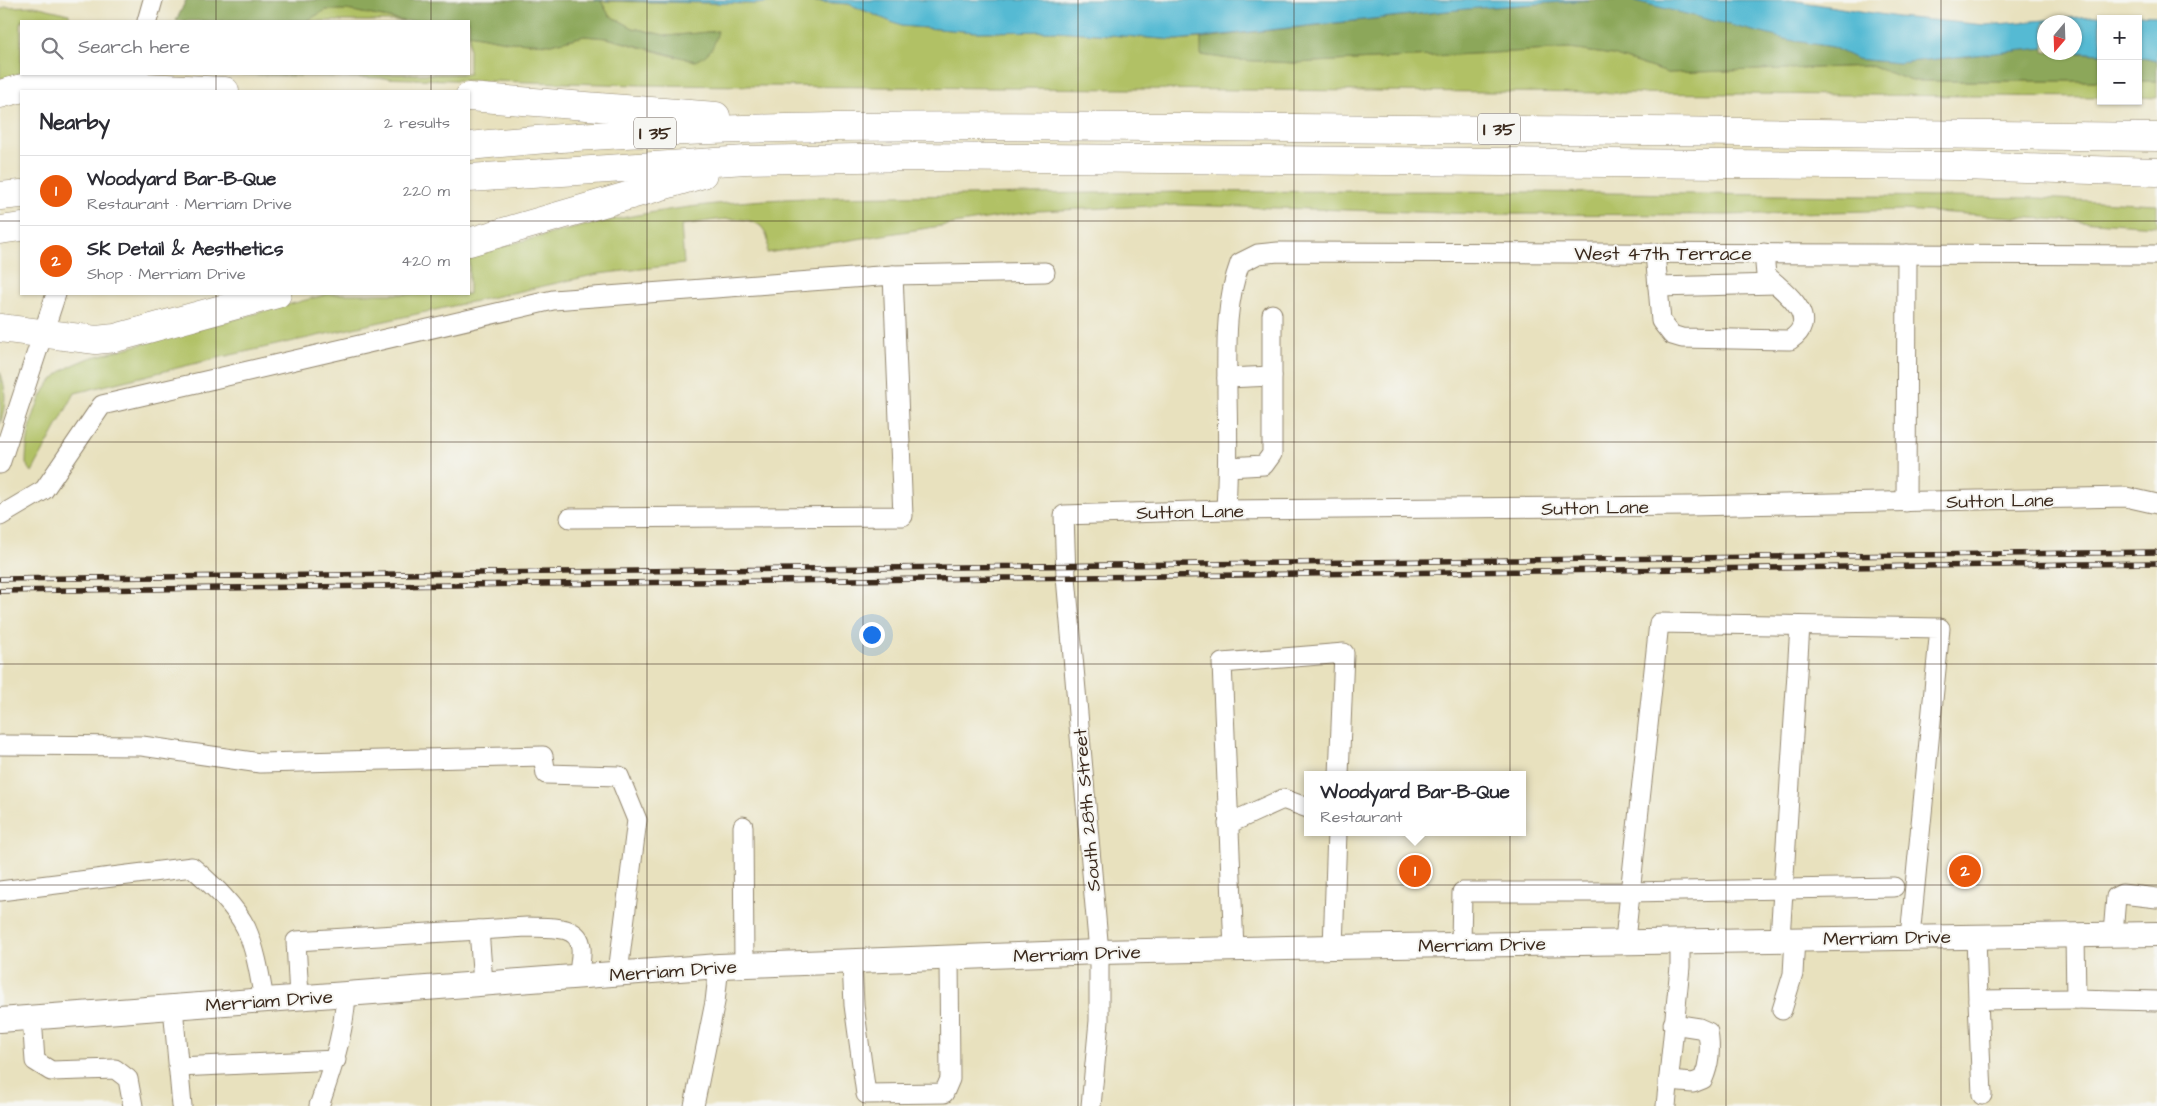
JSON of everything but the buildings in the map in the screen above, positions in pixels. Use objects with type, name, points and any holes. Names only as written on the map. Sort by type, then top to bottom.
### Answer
[{"type":"highway","points":[[0,94],[50,82],[84,78],[127,84],[211,90]]},
{"type":"highway","points":[[470,97],[842,126]]},
{"type":"highway","name":"I 35","points":[[470,146],[651,133],[842,126],[1557,129],[2157,137]]},
{"type":"highway","name":"I 35","points":[[470,178],[746,160],[1040,157],[1960,166],[2157,172]]},
{"type":"highway","points":[[470,242],[560,217],[746,160]]},
{"type":"highway","points":[[0,196],[20,194]]},
{"type":"highway","points":[[0,230],[20,227]]},
{"type":"highway","points":[[0,328],[96,340],[115,338],[273,295]]},
{"type":"main road","name":"Merriam Drive","points":[[0,1020],[744,965],[1098,952],[1625,940],[2157,934]]},
{"type":"street","points":[[147,20],[153,0]]},
{"type":"street","name":"West 47th Terrace","points":[[1227,378],[1226,330],[1235,276],[1240,263],[1258,254],[1278,252],[2157,255]]},
{"type":"street","points":[[1655,253],[1661,321],[1672,335],[1682,338],[1790,340],[1798,335],[1803,325],[1802,313],[1795,302],[1766,275],[1764,253]]},
{"type":"street","points":[[1906,502],[1907,254]]},
{"type":"street","points":[[0,516],[44,490],[102,405],[553,300],[893,275],[1046,272]]},
{"type":"street","points":[[570,518],[903,516],[893,275]]},
{"type":"street","points":[[1658,287],[1776,284]]},
{"type":"street","points":[[0,464],[56,295]]},
{"type":"street","points":[[1228,467],[1264,465],[1270,460],[1272,454],[1272,314]]},
{"type":"street","points":[[1226,510],[1228,467],[1227,378],[1272,376]]},
{"type":"street","name":"Sutton Lane","points":[[1064,515],[1226,510],[1906,502],[2126,497],[2157,504]]},
{"type":"street","name":"South 28th Street","points":[[1064,515],[1066,577],[1098,952],[1099,1021],[1091,1106]]},
{"type":"street","points":[[1625,940],[1659,624],[1940,628],[1910,936]]},
{"type":"street","points":[[1782,1010],[1793,974],[1787,938],[1783,890],[1800,626]]},
{"type":"street","points":[[1234,949],[1222,662],[1344,653],[1339,771]]},
{"type":"street","points":[[0,745],[142,746],[260,763],[543,756],[546,774],[619,776],[637,820],[618,973]]},
{"type":"street","points":[[1228,824],[1283,799],[1304,807]]},
{"type":"street","points":[[743,826],[744,965]]},
{"type":"street","points":[[1333,947],[1337,836]]},
{"type":"street","points":[[0,891],[192,867],[221,893],[246,928],[260,977],[264,1000]]},
{"type":"street","points":[[1462,944],[1462,892],[1630,892],[1894,887]]},
{"type":"street","points":[[2113,934],[2116,897],[2122,894],[2157,898]]},
{"type":"street","points":[[299,997],[296,940],[527,927],[561,928],[570,932],[578,939],[581,946],[579,976]]},
{"type":"street","points":[[479,930],[483,983]]},
{"type":"street","points":[[2075,935],[2076,999]]},
{"type":"street","points":[[1976,936],[1982,1095]]},
{"type":"street","points":[[1666,1106],[1680,967],[1680,940]]},
{"type":"street","points":[[852,961],[854,1006],[866,1094],[944,1093],[950,1079],[949,957]]},
{"type":"street","points":[[694,1106],[715,1002],[719,966]]},
{"type":"street","points":[[319,1106],[336,1060],[344,1022],[346,994]]},
{"type":"street","points":[[1978,1000],[2076,999],[2157,1001]]},
{"type":"street","points":[[173,1007],[182,1106]]},
{"type":"street","points":[[32,1018],[35,1061],[51,1071],[115,1069],[128,1079],[133,1106]]},
{"type":"street","points":[[1668,1081],[1692,1083],[1702,1078],[1707,1068],[1711,1046],[1708,1032],[1699,1028],[1673,1024]]},
{"type":"street","points":[[178,1067],[336,1060]]},
{"type":"green space","points":[[186,0],[594,0],[601,1],[609,15],[633,28],[668,36],[718,31],[711,49],[705,56],[695,61],[607,38],[584,36],[551,44],[511,42],[470,34],[470,20],[399,20],[347,10],[326,10],[308,20],[176,20]]},
{"type":"green space","points":[[783,0],[849,4],[901,26],[976,32],[1057,31],[1176,40],[1201,38],[1202,55],[1237,60],[1295,63],[1570,49],[1613,55],[1668,73],[1871,66],[1912,81],[2097,81],[2097,97],[641,85],[264,75],[470,75],[470,34],[511,42],[551,44],[584,36],[607,38],[676,57],[718,31],[668,36],[633,28],[609,15],[601,1],[757,4]]},
{"type":"green space","points":[[1589,0],[1631,0],[1789,40],[1832,47],[1858,59],[1898,63],[2037,49],[2037,60],[2082,60],[2082,53],[2097,54],[2097,81],[1912,81],[1871,66],[1668,73],[1613,55],[1570,49],[1295,63],[1237,60],[1201,55],[1201,38],[1466,9]]},
{"type":"green space","points":[[35,6],[69,14],[69,20],[20,20],[20,73],[0,79],[0,10],[5,7]]},
{"type":"green space","points":[[326,10],[347,10],[399,20],[308,20]]},
{"type":"green space","points":[[2142,58],[2157,61],[2157,81],[2142,81]]},
{"type":"green space","points":[[2142,81],[2157,81],[2157,98],[2142,97]]},
{"type":"green space","points":[[1437,191],[2037,198],[2157,204],[2157,226],[1903,210],[1725,215],[1481,214],[1176,205],[1037,211],[767,253],[767,237],[762,228],[754,222],[743,219],[716,220],[681,225],[684,264],[598,274],[222,357],[75,393],[32,472],[26,464],[30,429],[42,394],[60,373],[90,358],[324,295],[470,295],[470,255],[561,231],[631,216],[733,202],[889,196],[1144,192]]},
{"type":"green space","points":[[0,372],[4,384],[5,398],[0,424]]},
{"type":"water","points":[[595,0],[783,0],[757,4]]},
{"type":"water","points":[[798,0],[1589,0],[1466,9],[1176,40],[1057,31],[976,32],[901,26],[849,4]]},
{"type":"water","points":[[1631,0],[1790,0],[1898,17],[1986,25],[2037,21],[2037,49],[1898,63],[1857,59],[1832,47],[1789,40]]},
{"type":"water","points":[[2116,14],[2136,15],[2104,15]]},
{"type":"water","points":[[2142,15],[2157,16],[2157,61],[2142,58]]},
{"type":"water","points":[[2097,16],[2097,54],[2082,53],[2082,17]]},
{"type":"railway","points":[[0,579],[2157,552]]},
{"type":"railway","points":[[0,591],[2157,563]]},
{"type":"place","name":"Woodyard Bar-B-Que","points":[[1415,871]]},
{"type":"place","name":"SK Detail & Aesthetics","points":[[1965,871]]}]
